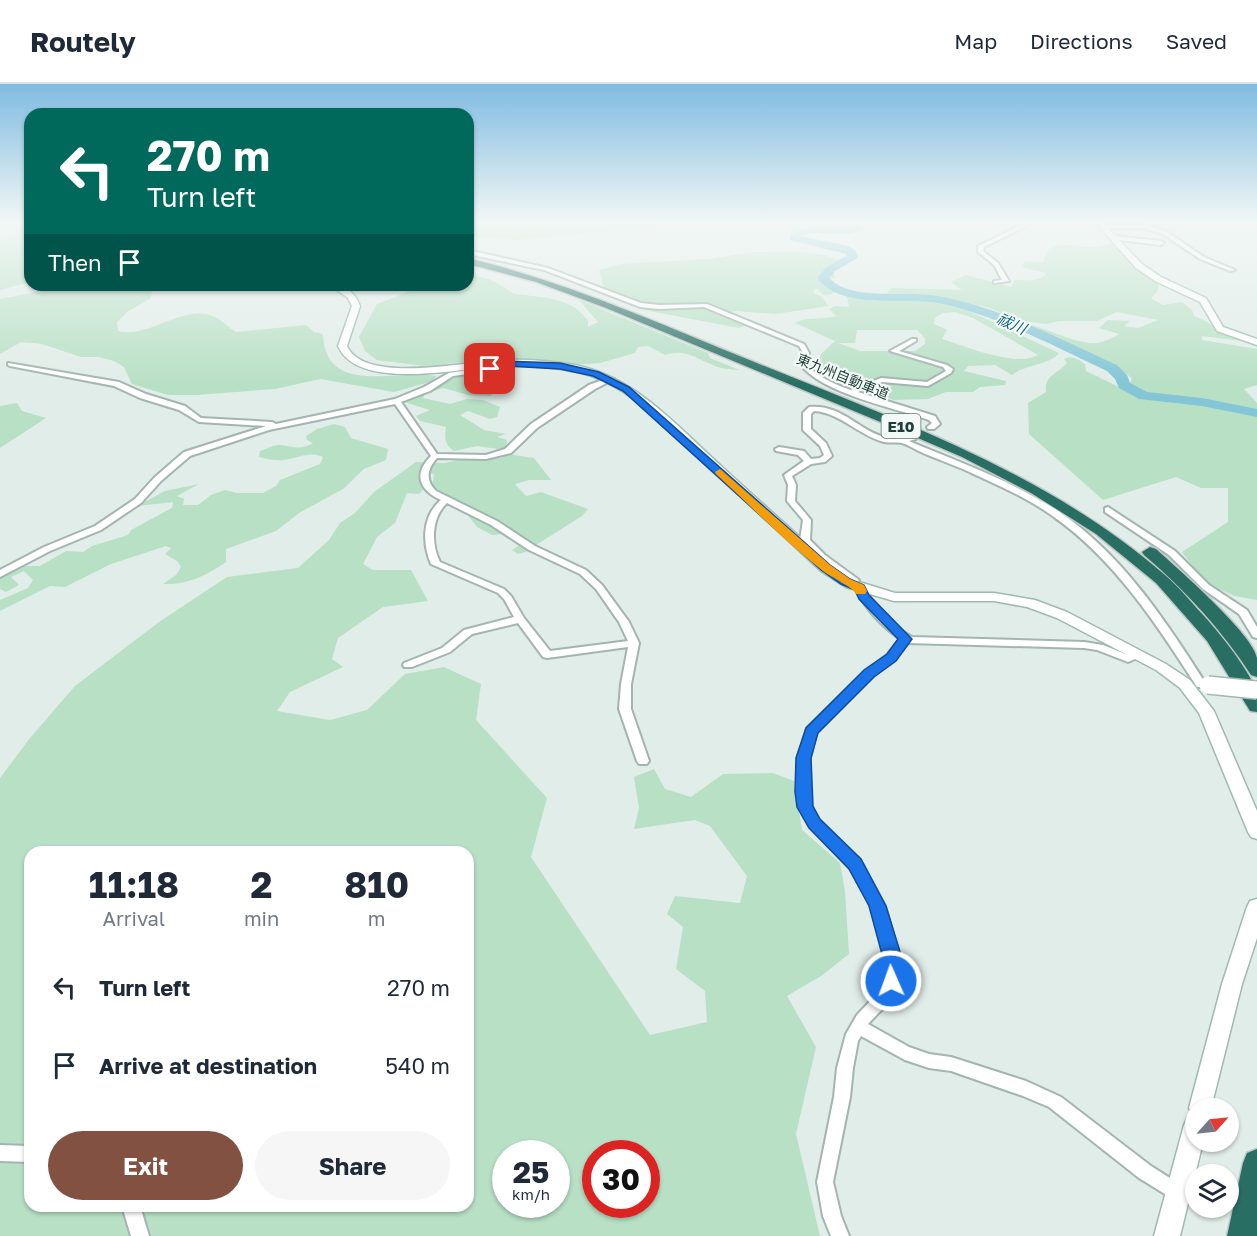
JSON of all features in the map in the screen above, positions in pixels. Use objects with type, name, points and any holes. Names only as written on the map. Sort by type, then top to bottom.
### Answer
[{"type":"highway","name":"東九州自動車道","points":[[526,276],[628,314],[921,434],[1046,494],[1110,535],[1151,569],[1192,609],[1226,652],[1257,706]]},
{"type":"highway","name":"東九州自動車道","points":[[540,276],[606,300],[947,439],[1056,490],[1122,531],[1172,571],[1225,626],[1257,671]]},
{"type":"highway","points":[[1242,1236],[1257,1163]]},
{"type":"street","points":[[564,276],[640,305],[659,307],[694,305],[713,308],[802,345],[806,353],[802,363],[809,373],[852,392],[932,418],[936,422],[932,427]]},
{"type":"street","points":[[996,282],[1006,281],[1003,276]]},
{"type":"street","points":[[1155,276],[1203,300],[1220,329],[1257,342]]},
{"type":"street","points":[[342,291],[354,300],[354,314],[343,337],[344,353],[357,363],[376,368],[404,370],[503,363],[560,366],[588,371],[610,380],[641,400],[826,568],[856,586],[902,598],[994,597],[1030,603],[1054,611],[1138,654],[1185,684],[1206,711],[1257,832]]},
{"type":"street","points":[[852,392],[881,380],[928,384],[949,372],[951,369],[945,366],[892,351],[914,340]]},
{"type":"street","points":[[0,574],[47,549],[98,528],[138,501],[158,479],[187,454],[279,426],[397,400],[427,388],[451,374],[496,368],[503,363]]},
{"type":"street","points":[[10,364],[116,384],[143,396],[182,408],[199,420],[257,422],[279,426]]},
{"type":"street","points":[[610,380],[592,387],[534,426],[508,451],[486,457],[435,456],[426,465],[425,480],[433,493],[494,523],[532,548],[570,564],[592,578],[624,622],[634,643],[626,684],[625,709],[643,761]]},
{"type":"street","points":[[397,400],[435,456]]},
{"type":"street","points":[[1138,654],[1128,659],[1099,647],[1084,645],[906,639],[863,596],[854,580],[830,564],[805,540],[807,520],[791,501],[792,485],[788,475],[808,462],[822,460],[828,456],[823,444],[807,429],[807,413],[812,409],[836,412],[882,439],[908,439],[1020,493],[1053,512],[1072,526],[1117,570],[1149,608],[1205,685]]},
{"type":"street","points":[[779,449],[801,453],[808,462]]},
{"type":"street","points":[[446,500],[435,510],[429,547],[432,558],[442,568],[501,591],[547,655],[634,643]]},
{"type":"street","points":[[1108,510],[1152,537],[1179,558],[1206,587],[1243,612],[1257,635]]},
{"type":"street","points":[[408,665],[446,650],[468,632],[520,619]]},
{"type":"street","points":[[840,1236],[832,1216],[825,1182],[851,1039],[858,1026],[883,998],[891,981],[893,958],[878,906],[855,864],[814,823],[805,807],[804,758],[811,731],[869,674],[891,657],[906,639]]},
{"type":"street","points":[[1185,684],[1257,690]]},
{"type":"street","points":[[1203,1098],[1230,993],[1257,907]]},
{"type":"street","points":[[858,1026],[905,1053],[1026,1089],[1055,1102],[1145,1172],[1178,1193]]},
{"type":"street","points":[[1167,1236],[1189,1152]]},
{"type":"street","points":[[0,1153],[24,1154]]},
{"type":"street","points":[[133,1212],[140,1236]]},
{"type":"green space","points":[[0,276],[24,276],[24,284],[0,290]]},
{"type":"green space","points":[[476,276],[491,280],[513,293],[568,304],[582,314],[588,321],[588,327],[598,322],[579,300],[708,353],[710,358],[739,370],[718,367],[685,354],[665,355],[648,346],[638,347],[635,353],[600,363],[575,365],[547,360],[528,360],[472,361],[424,366],[377,360],[365,351],[359,337],[377,304],[408,291],[474,291]]},
{"type":"green space","points":[[601,276],[835,276],[829,281],[845,292],[884,298],[923,300],[967,310],[1059,353],[1050,360],[1012,375],[995,365],[968,366],[964,371],[1006,381],[1005,385],[980,387],[973,392],[946,392],[928,399],[894,400],[827,375],[818,366],[821,354],[835,341],[795,323],[836,316],[829,309],[835,306],[849,307],[847,295],[838,291],[825,296],[816,288],[813,293],[822,297],[828,306],[776,314],[734,311],[727,315],[747,325],[739,328],[644,310],[604,288]],"holes":[[[955,312],[973,318],[1038,355],[1017,359],[977,351],[942,339],[947,330],[934,324],[935,318],[943,313]],[[857,330],[917,330],[925,338],[925,344],[915,351],[860,351],[838,343],[855,343]]]},
{"type":"green space","points":[[964,276],[1011,287],[1015,280],[1032,280],[1043,276],[1147,276],[1159,284],[1157,292],[1151,298],[1163,305],[1182,302],[1192,310],[1194,316],[1224,333],[1250,342],[1202,336],[1202,340],[1257,349],[1257,385],[1244,389],[1257,403],[1257,600],[1235,596],[1205,583],[1182,552],[1228,522],[1228,488],[1201,488],[1176,477],[1103,500],[1029,434],[1028,403],[1046,392],[1049,378],[1067,363],[1064,359],[1078,360],[1085,364],[1086,371],[1121,388],[1130,383],[1132,378],[1121,370],[1046,336],[1030,325],[1076,340],[1094,343],[1119,334],[1099,328],[1108,320],[1130,321],[1124,326],[1138,328],[1158,320],[1117,312],[1097,321],[1060,321],[1046,324],[1017,320],[990,308],[926,294],[886,294],[892,288],[962,290],[951,282]]},
{"type":"green space","points":[[41,291],[152,291],[151,298],[127,312],[117,322],[118,331],[142,330],[189,314],[216,317],[236,332],[306,325],[314,332],[323,334],[327,354],[336,366],[349,373],[366,376],[436,376],[433,381],[394,392],[320,379],[275,389],[168,395],[132,384],[124,367],[114,361],[99,357],[81,357],[42,344],[21,342],[0,354],[0,299]]},
{"type":"green space","points":[[487,372],[494,387],[491,396],[468,395],[443,388],[425,394],[423,398],[450,404],[467,399],[483,400],[500,407],[497,417],[490,419],[468,411],[460,415],[484,430],[506,434],[497,437],[507,440],[506,447],[498,449],[477,446],[454,451],[446,441],[446,427],[420,421],[416,416],[430,410],[404,402],[408,392],[424,389],[454,376]]},
{"type":"green space","points":[[17,403],[22,411],[46,418],[0,448],[0,406]]},
{"type":"green space","points":[[334,424],[345,427],[351,438],[388,449],[386,460],[364,469],[343,489],[299,513],[276,531],[226,549],[226,562],[211,571],[196,579],[163,584],[176,575],[181,567],[177,561],[165,554],[171,548],[166,546],[111,564],[65,587],[50,586],[0,611],[0,600],[28,588],[33,580],[24,571],[11,577],[19,585],[6,592],[0,589],[0,577],[26,566],[40,566],[66,551],[83,552],[92,546],[128,535],[131,530],[172,508],[173,502],[137,506],[165,491],[199,484],[177,496],[184,499],[183,505],[198,505],[211,495],[225,490],[237,493],[263,493],[276,486],[280,480],[320,464],[323,457],[308,455],[275,460],[259,457],[260,451],[277,445],[300,447],[308,445],[313,443],[307,440],[306,436],[317,429]]},
{"type":"green space","points":[[509,454],[534,458],[551,480],[529,480],[515,484],[526,496],[541,492],[588,509],[582,516],[525,552],[518,554],[512,550],[521,544],[503,534],[492,535],[477,527],[455,499],[432,487],[434,474],[420,470],[423,490],[419,494],[407,493],[395,523],[377,537],[363,564],[373,570],[411,570],[428,601],[383,607],[338,638],[332,659],[343,667],[290,692],[277,711],[330,720],[367,710],[405,674],[444,667],[481,684],[476,720],[547,798],[531,857],[650,1035],[707,1022],[705,991],[676,969],[683,927],[667,914],[675,896],[740,903],[747,876],[710,826],[695,820],[634,829],[639,808],[634,777],[654,769],[665,789],[691,797],[723,774],[773,773],[794,781],[802,830],[840,863],[845,891],[849,954],[821,976],[787,996],[816,1047],[796,1134],[820,1236],[0,1236],[0,778],[30,738],[75,686],[159,622],[227,577],[298,568],[329,540],[340,523],[355,513],[374,492],[416,462],[445,463],[462,459],[500,458]]},
{"type":"waterway","name":"祓川","points":[[825,276],[823,278],[830,285],[841,291],[871,296],[928,298],[976,309],[1112,368],[1122,378],[1124,385],[1144,396],[1202,402],[1257,413]]},
{"type":"slow traffic","points":[[720,472],[826,568],[845,582],[860,588],[861,591]]},
{"type":"route","points":[[490,369],[500,367],[503,363],[560,366],[596,374],[626,389],[641,400],[826,568],[845,582],[860,588],[863,596],[906,639],[888,661],[869,674],[815,726],[808,737],[804,758],[805,807],[814,823],[855,864],[878,906],[893,958],[891,981]]}]
